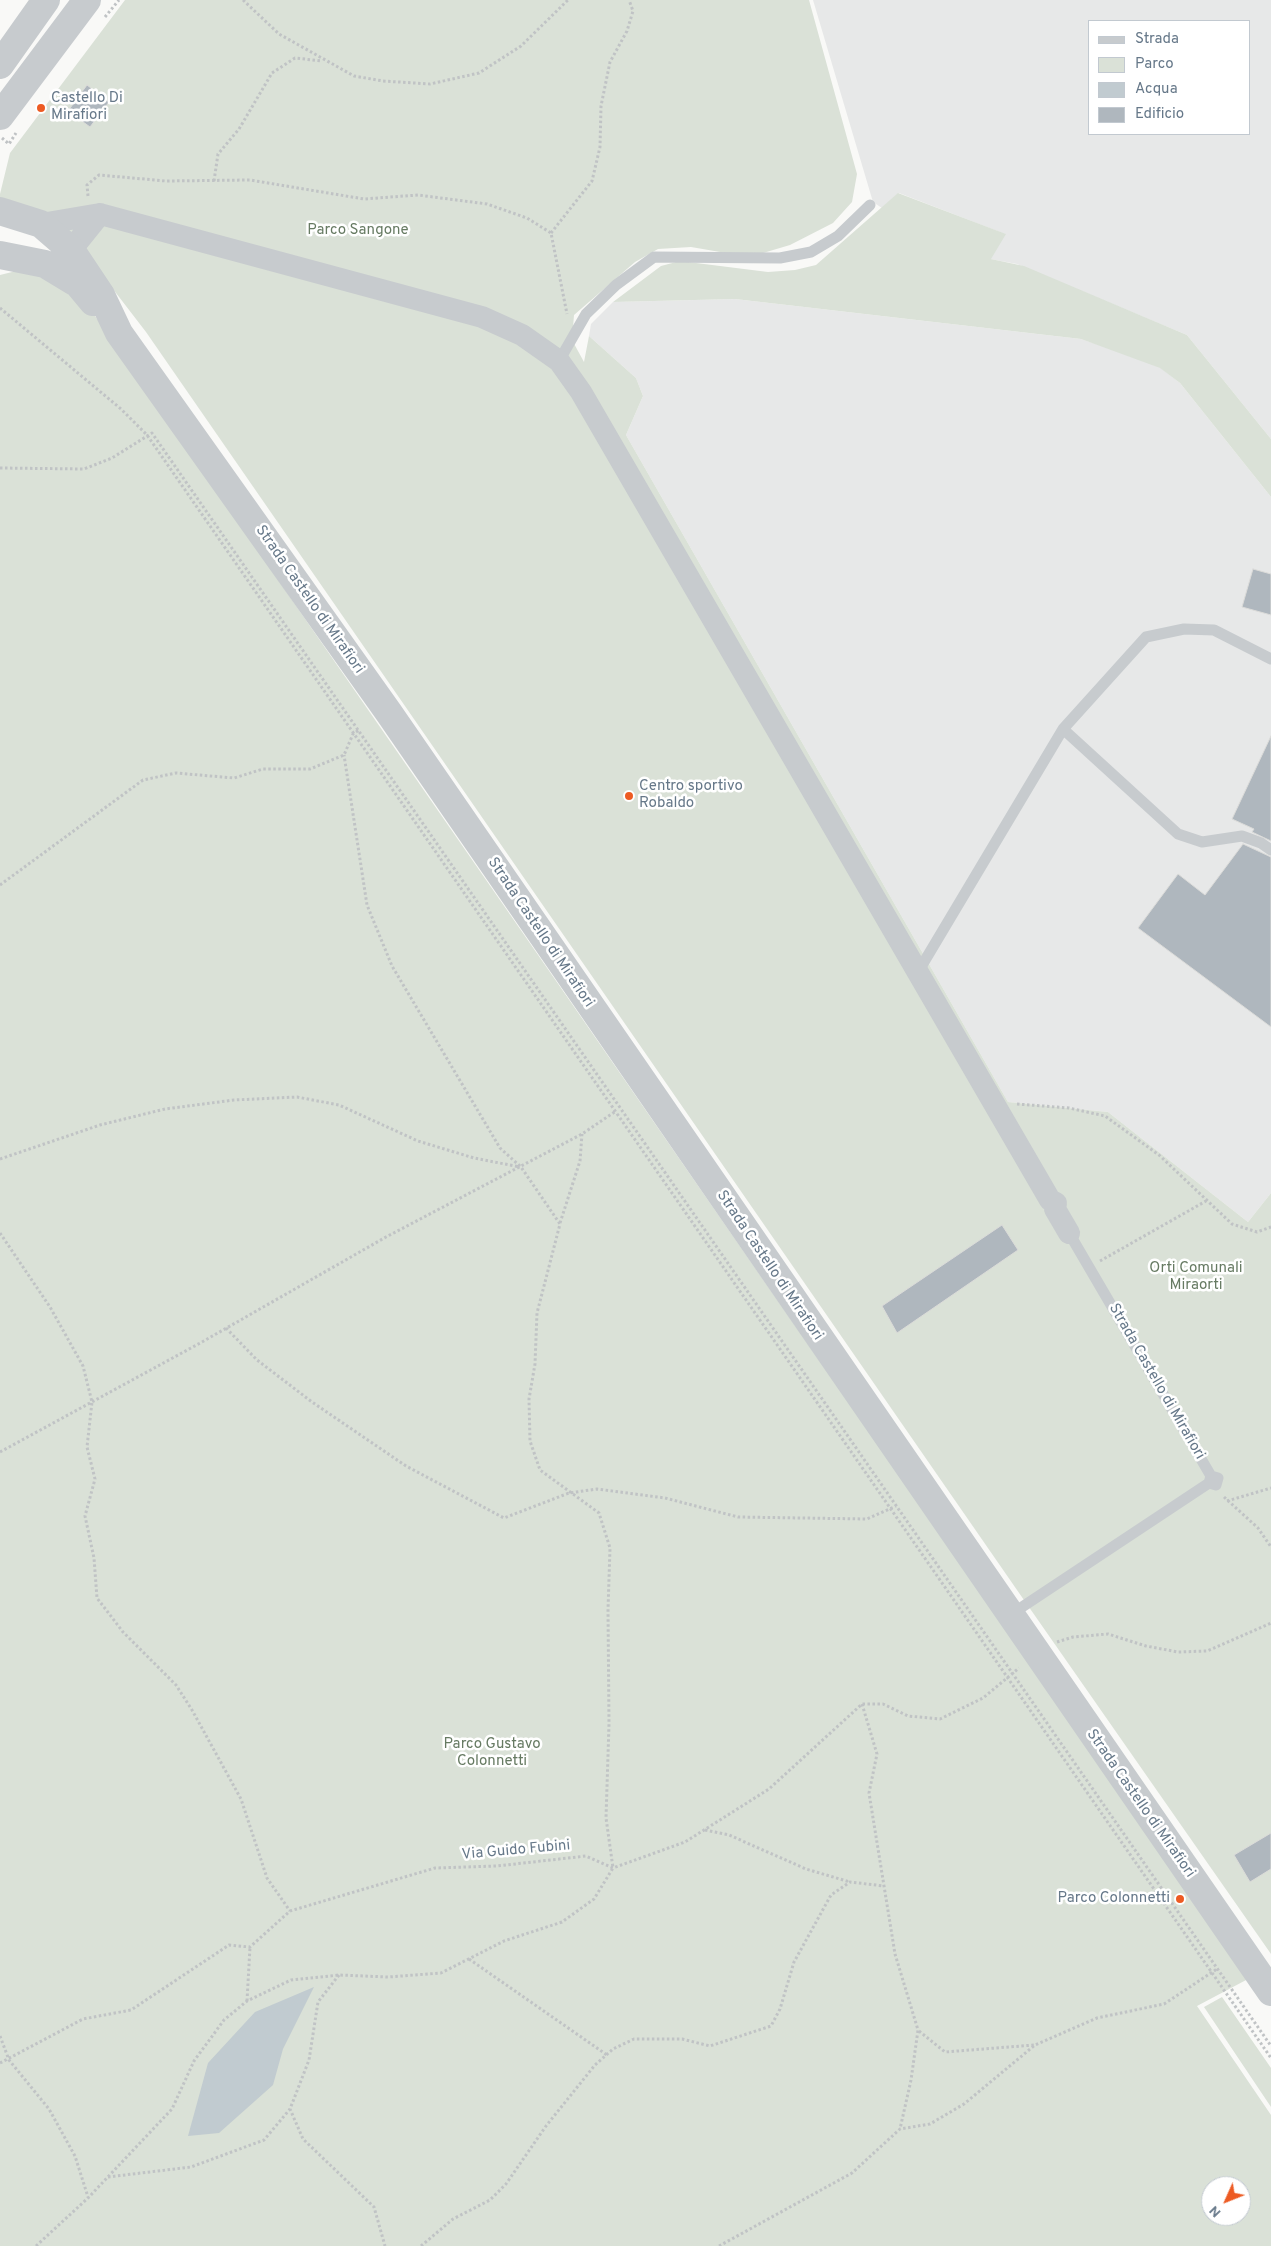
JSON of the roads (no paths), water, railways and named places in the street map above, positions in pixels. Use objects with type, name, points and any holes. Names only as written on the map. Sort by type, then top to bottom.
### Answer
[{"type":"street","points":[[0,65],[46,0]]},
{"type":"street","points":[[0,116],[87,0]]},
{"type":"street","name":"Strada Castello di Mirafiori","points":[[0,211],[41,224],[70,250],[100,295],[119,333],[389,713],[1271,1992]]},
{"type":"street","points":[[45,264],[62,258],[70,250],[95,214]]},
{"type":"street","name":"Strada Castello di Mirafiori","points":[[41,224],[95,214],[482,317],[522,335],[559,361],[591,409],[1069,1233]]},
{"type":"street","points":[[0,255],[45,264],[78,284],[119,333]]},
{"type":"lane","points":[[559,361],[586,314],[606,293],[654,257],[780,258],[811,252],[838,236],[870,205]]},
{"type":"lane","points":[[918,972],[1063,728],[1146,637],[1184,629],[1214,630],[1271,658]]},
{"type":"lane","points":[[1063,728],[1178,834],[1202,842],[1242,836],[1261,843],[1271,850]]},
{"type":"lane","name":"Strada Castello di Mirafiori","points":[[1010,1615],[1210,1480],[1069,1233]]},
{"type":"water","points":[[314,1987],[283,2049],[273,2085],[219,2133],[188,2136],[208,2063],[255,2012]]},
{"type":"place","name":"Castello Di Mirafiori","points":[[41,108]]},
{"type":"place","name":"Centro sportivo Robaldo","points":[[629,796]]},
{"type":"place","name":"Parco Colonnetti","points":[[1180,1899]]},
{"type":"park label","name":"Parco Sangone","points":[[358,231]]},
{"type":"park label","name":"Orti Comunali Miraorti","points":[[1196,1278]]},
{"type":"park label","name":"Parco Gustavo Colonnetti","points":[[492,1754]]}]
